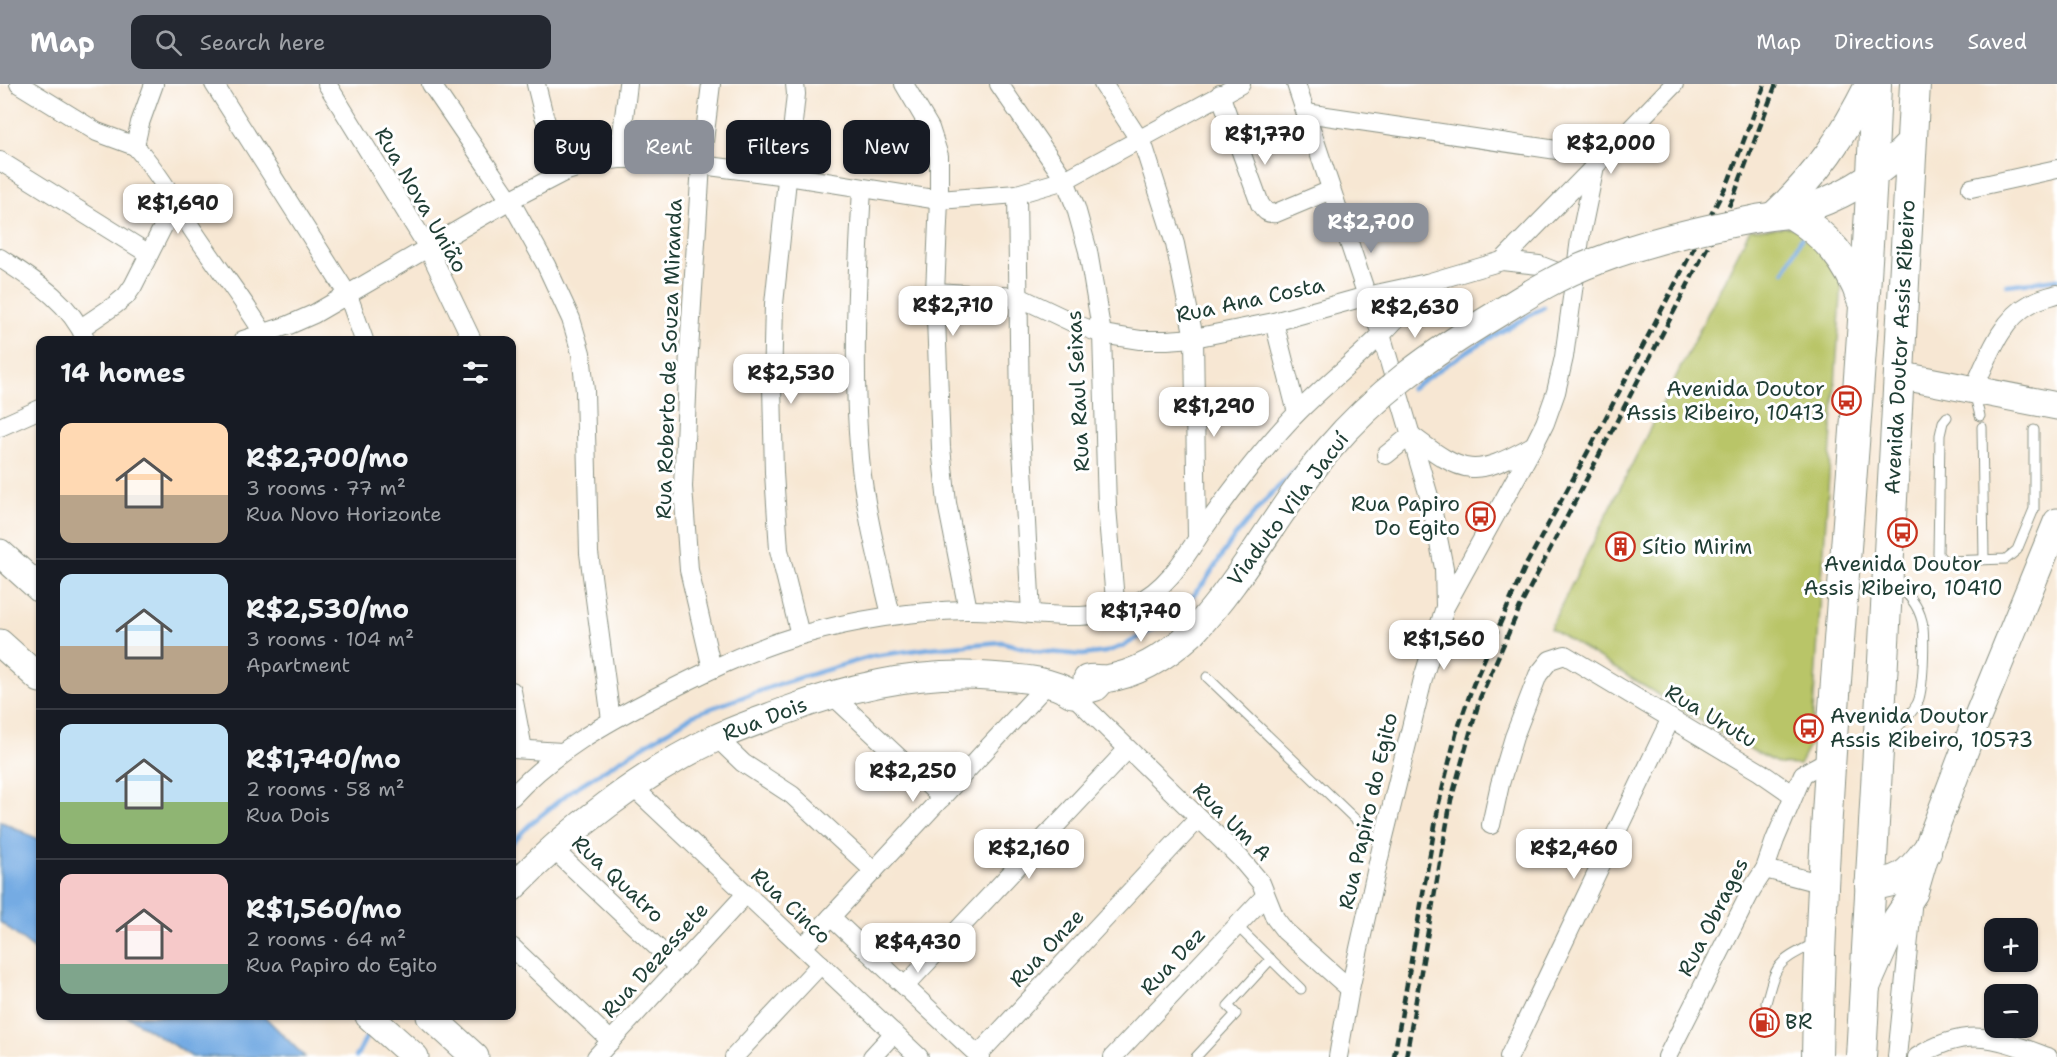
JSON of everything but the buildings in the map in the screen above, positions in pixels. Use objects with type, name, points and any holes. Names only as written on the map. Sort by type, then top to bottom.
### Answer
[{"type":"main road","name":"Avenida Doutor Assis Ribeiro","points":[[1817,1057],[1820,941],[1830,759],[1856,415],[1876,84]]},
{"type":"main road","name":"Avenida Doutor Assis Ribeiro","points":[[1861,1057],[1915,84]]},
{"type":"main road","points":[[1774,216],[1806,223],[1836,249],[1848,266],[1863,305]]},
{"type":"main road","points":[[1856,415],[1864,396],[1874,385],[1886,377],[1898,375]]},
{"type":"main road","points":[[1870,885],[1889,883],[1900,878],[1913,869],[1926,852]]},
{"type":"street","points":[[20,84],[97,132],[135,146],[152,165],[191,227],[234,286],[263,336]]},
{"type":"street","points":[[135,146],[145,106],[154,84]]},
{"type":"street","points":[[214,84],[348,295],[363,336]]},
{"type":"street","name":"Rua Nova União","points":[[327,84],[427,246],[470,336]]},
{"type":"street","points":[[431,84],[510,200],[556,286],[571,319],[581,353],[587,420],[586,520],[611,720]]},
{"type":"street","points":[[536,84],[546,120]]},
{"type":"street","points":[[619,159],[628,84]]},
{"type":"street","name":"Rua Roberto de Souza Miranda","points":[[707,120],[711,84]]},
{"type":"street","points":[[795,84],[796,94],[774,304],[774,473],[779,550],[800,635]]},
{"type":"street","points":[[904,84],[919,108],[936,143],[939,156],[934,292],[941,448],[947,503],[968,610]]},
{"type":"street","name":"Rua Raul Seixas","points":[[999,84],[1065,180],[1076,208],[1088,251],[1102,334],[1107,507],[1116,612]]},
{"type":"street","points":[[1103,84],[1140,138],[1175,244],[1192,318],[1197,538]]},
{"type":"street","points":[[714,167],[939,200],[1017,194],[1065,180],[1241,84]]},
{"type":"street","points":[[1296,84],[1367,296],[1382,334],[1411,435],[1439,539],[1445,607]]},
{"type":"street","points":[[1502,261],[1674,84]]},
{"type":"street","points":[[1774,216],[1813,176],[1831,153],[1869,84]]},
{"type":"street","points":[[1220,94],[1264,210],[1276,213],[1331,190]]},
{"type":"street","points":[[1306,113],[1600,162]]},
{"type":"street","name":"Avenida Doutor Assis Ribeiro","points":[[1774,216],[1846,192],[1872,177],[1894,160],[1912,141]]},
{"type":"street","points":[[612,160],[624,159]]},
{"type":"street","points":[[0,161],[148,254]]},
{"type":"street","name":"Rua Papiro do Egito","points":[[1338,1057],[1350,989],[1382,845],[1424,675],[1445,607],[1534,445],[1556,392],[1564,357],[1580,239],[1600,162]]},
{"type":"street","points":[[1971,188],[2057,169]]},
{"type":"street","points":[[266,336],[314,314],[427,246],[560,174]]},
{"type":"street","name":"Rua Roberto de Souza Miranda","points":[[700,174],[682,487],[689,570],[712,669]]},
{"type":"street","points":[[862,189],[856,314],[856,382],[860,460],[876,552],[891,615]]},
{"type":"street","points":[[1017,194],[1020,412],[1030,614]]},
{"type":"street","points":[[0,258],[50,291],[62,302],[83,334],[134,286],[176,201]]},
{"type":"street","name":"Viaduto Vila Jacuí","points":[[1193,632],[1225,594],[1328,450],[1369,406],[1429,356],[1557,278],[1595,261],[1675,236],[1774,216]]},
{"type":"street","name":"Rua Ana Costa","points":[[934,292],[1019,297],[1102,334],[1140,340],[1194,338],[1274,322],[1367,296],[1427,283],[1502,261],[1539,265],[1574,281]]},
{"type":"street","points":[[516,793],[562,752],[611,720],[712,669],[800,635],[891,615],[968,610],[1079,617],[1116,612],[1139,602],[1157,590],[1172,574],[1249,467],[1297,413],[1382,334],[1427,283]]},
{"type":"street","points":[[1973,390],[2004,329],[2018,312],[2034,302],[2057,294]]},
{"type":"street","points":[[1274,322],[1297,413]]},
{"type":"street","points":[[1898,375],[2057,406]]},
{"type":"street","points":[[0,428],[36,411]]},
{"type":"street","points":[[1411,435],[1448,462],[1469,469],[1491,466],[1534,445]]},
{"type":"street","points":[[1386,455],[1411,435]]},
{"type":"street","points":[[1897,1057],[1914,893],[1926,852],[1977,718],[2057,522]]},
{"type":"street","points":[[0,554],[36,586]]},
{"type":"street","name":"Rua Dois","points":[[516,884],[552,848],[633,787],[667,765],[716,737],[831,694],[901,680],[945,675],[1008,677],[1061,688],[1094,677],[1103,679],[1136,669],[1157,660],[1193,632]]},
{"type":"street","points":[[0,644],[36,676]]},
{"type":"street","name":"Rua Urutu","points":[[1491,825],[1514,737],[1538,675],[1550,660],[1565,655],[1760,771],[1793,795]]},
{"type":"street","points":[[803,947],[942,798],[1061,688]]},
{"type":"street","name":"Rua Um A","points":[[1061,688],[1089,709],[1127,750],[1255,875],[1261,883],[1275,918],[1285,931],[1350,989]]},
{"type":"street","points":[[831,694],[942,798]]},
{"type":"street","points":[[1509,1057],[1671,718]]},
{"type":"street","points":[[716,737],[743,763],[792,795],[874,871]]},
{"type":"street","points":[[517,749],[562,752]]},
{"type":"street","points":[[904,986],[1127,750]]},
{"type":"street","points":[[1793,795],[1803,774],[1830,759]]},
{"type":"street","name":"Rua Cinco","points":[[633,787],[919,1057]]},
{"type":"street","name":"Rua Obrages","points":[[1668,1057],[1752,889],[1765,869],[1793,795]]},
{"type":"street","name":"Rua Onze","points":[[979,1056],[1198,819]]},
{"type":"street","name":"Rua Quatro","points":[[552,848],[678,967]]},
{"type":"street","points":[[1765,869],[1823,884]]},
{"type":"street","points":[[1864,993],[1897,918],[1914,893]]},
{"type":"street","name":"Rua Dezessete","points":[[596,1057],[746,894]]},
{"type":"street","name":"Rua Dez","points":[[1113,1057],[1265,897]]},
{"type":"street","points":[[831,917],[979,1056]]},
{"type":"street","points":[[516,951],[612,1041]]},
{"type":"street","points":[[734,1057],[821,964]]},
{"type":"street","points":[[434,1020],[476,1057]]},
{"type":"street","points":[[379,1024],[415,1057]]},
{"type":"street","points":[[872,1057],[894,1034]]},
{"type":"street","points":[[1917,1057],[1943,1043],[1966,1037],[1984,1037],[2048,1057]]},
{"type":"lane","points":[[1973,390],[1980,416]]},
{"type":"lane","points":[[1947,417],[1943,422],[1940,435],[1938,554],[1947,561],[2006,559],[2013,555],[2021,543],[2032,517],[2035,501],[2034,430]]},
{"type":"lane","points":[[1982,427],[1984,560]]},
{"type":"lane","points":[[1878,747],[1917,705],[1922,692],[1923,676],[1922,621],[1910,598],[1887,580]]},
{"type":"lane","points":[[1207,677],[1382,845]]},
{"type":"lane","points":[[1237,926],[1301,989]]},
{"type":"lane","points":[[1766,1003],[1774,973],[1783,960],[1820,941]]},
{"type":"lane","points":[[1196,1057],[1236,1014],[1228,1006],[1271,959]]},
{"type":"green space","name":"Sítio Mirim","points":[[1789,227],[1822,235],[1842,281],[1811,742],[1799,765],[1779,764],[1728,738],[1550,628],[1750,229]]},
{"type":"water","points":[[0,821],[36,838],[36,951],[0,922]]},
{"type":"water","points":[[133,1020],[268,1020],[305,1057],[192,1057]]},
{"type":"waterway","points":[[1784,272],[1802,237]]},
{"type":"waterway","points":[[2007,285],[2057,279]]},
{"type":"waterway","points":[[1411,389],[1466,352],[1544,307]]},
{"type":"waterway","points":[[516,839],[572,790],[695,714],[782,683],[873,656],[931,648],[1001,642],[1037,651],[1082,655],[1106,652],[1123,646],[1176,614],[1204,583],[1232,540],[1269,496],[1296,470]]},
{"type":"waterway","points":[[356,1057],[370,1030]]},
{"type":"railway","points":[[1394,1057],[1439,803],[1456,734],[1473,685],[1526,565],[1591,446],[1729,180],[1765,84]]},
{"type":"railway","points":[[1406,1057],[1451,800],[1480,698],[1520,607],[1733,198],[1776,84]]},
{"type":"place","name":"Avenida Doutor Assis Ribeiro, 10413","points":[[1846,401]]},
{"type":"place","name":"Rua Papiro Do Egito","points":[[1481,516]]},
{"type":"place","name":"Avenida Doutor Assis Ribeiro, 10410","points":[[1903,533]]},
{"type":"place","name":"Sítio Mirim","points":[[1621,547]]},
{"type":"place","name":"Avenida Doutor Assis Ribeiro, 10573","points":[[1809,728]]},
{"type":"place","name":"BR","points":[[1764,1022]]}]
